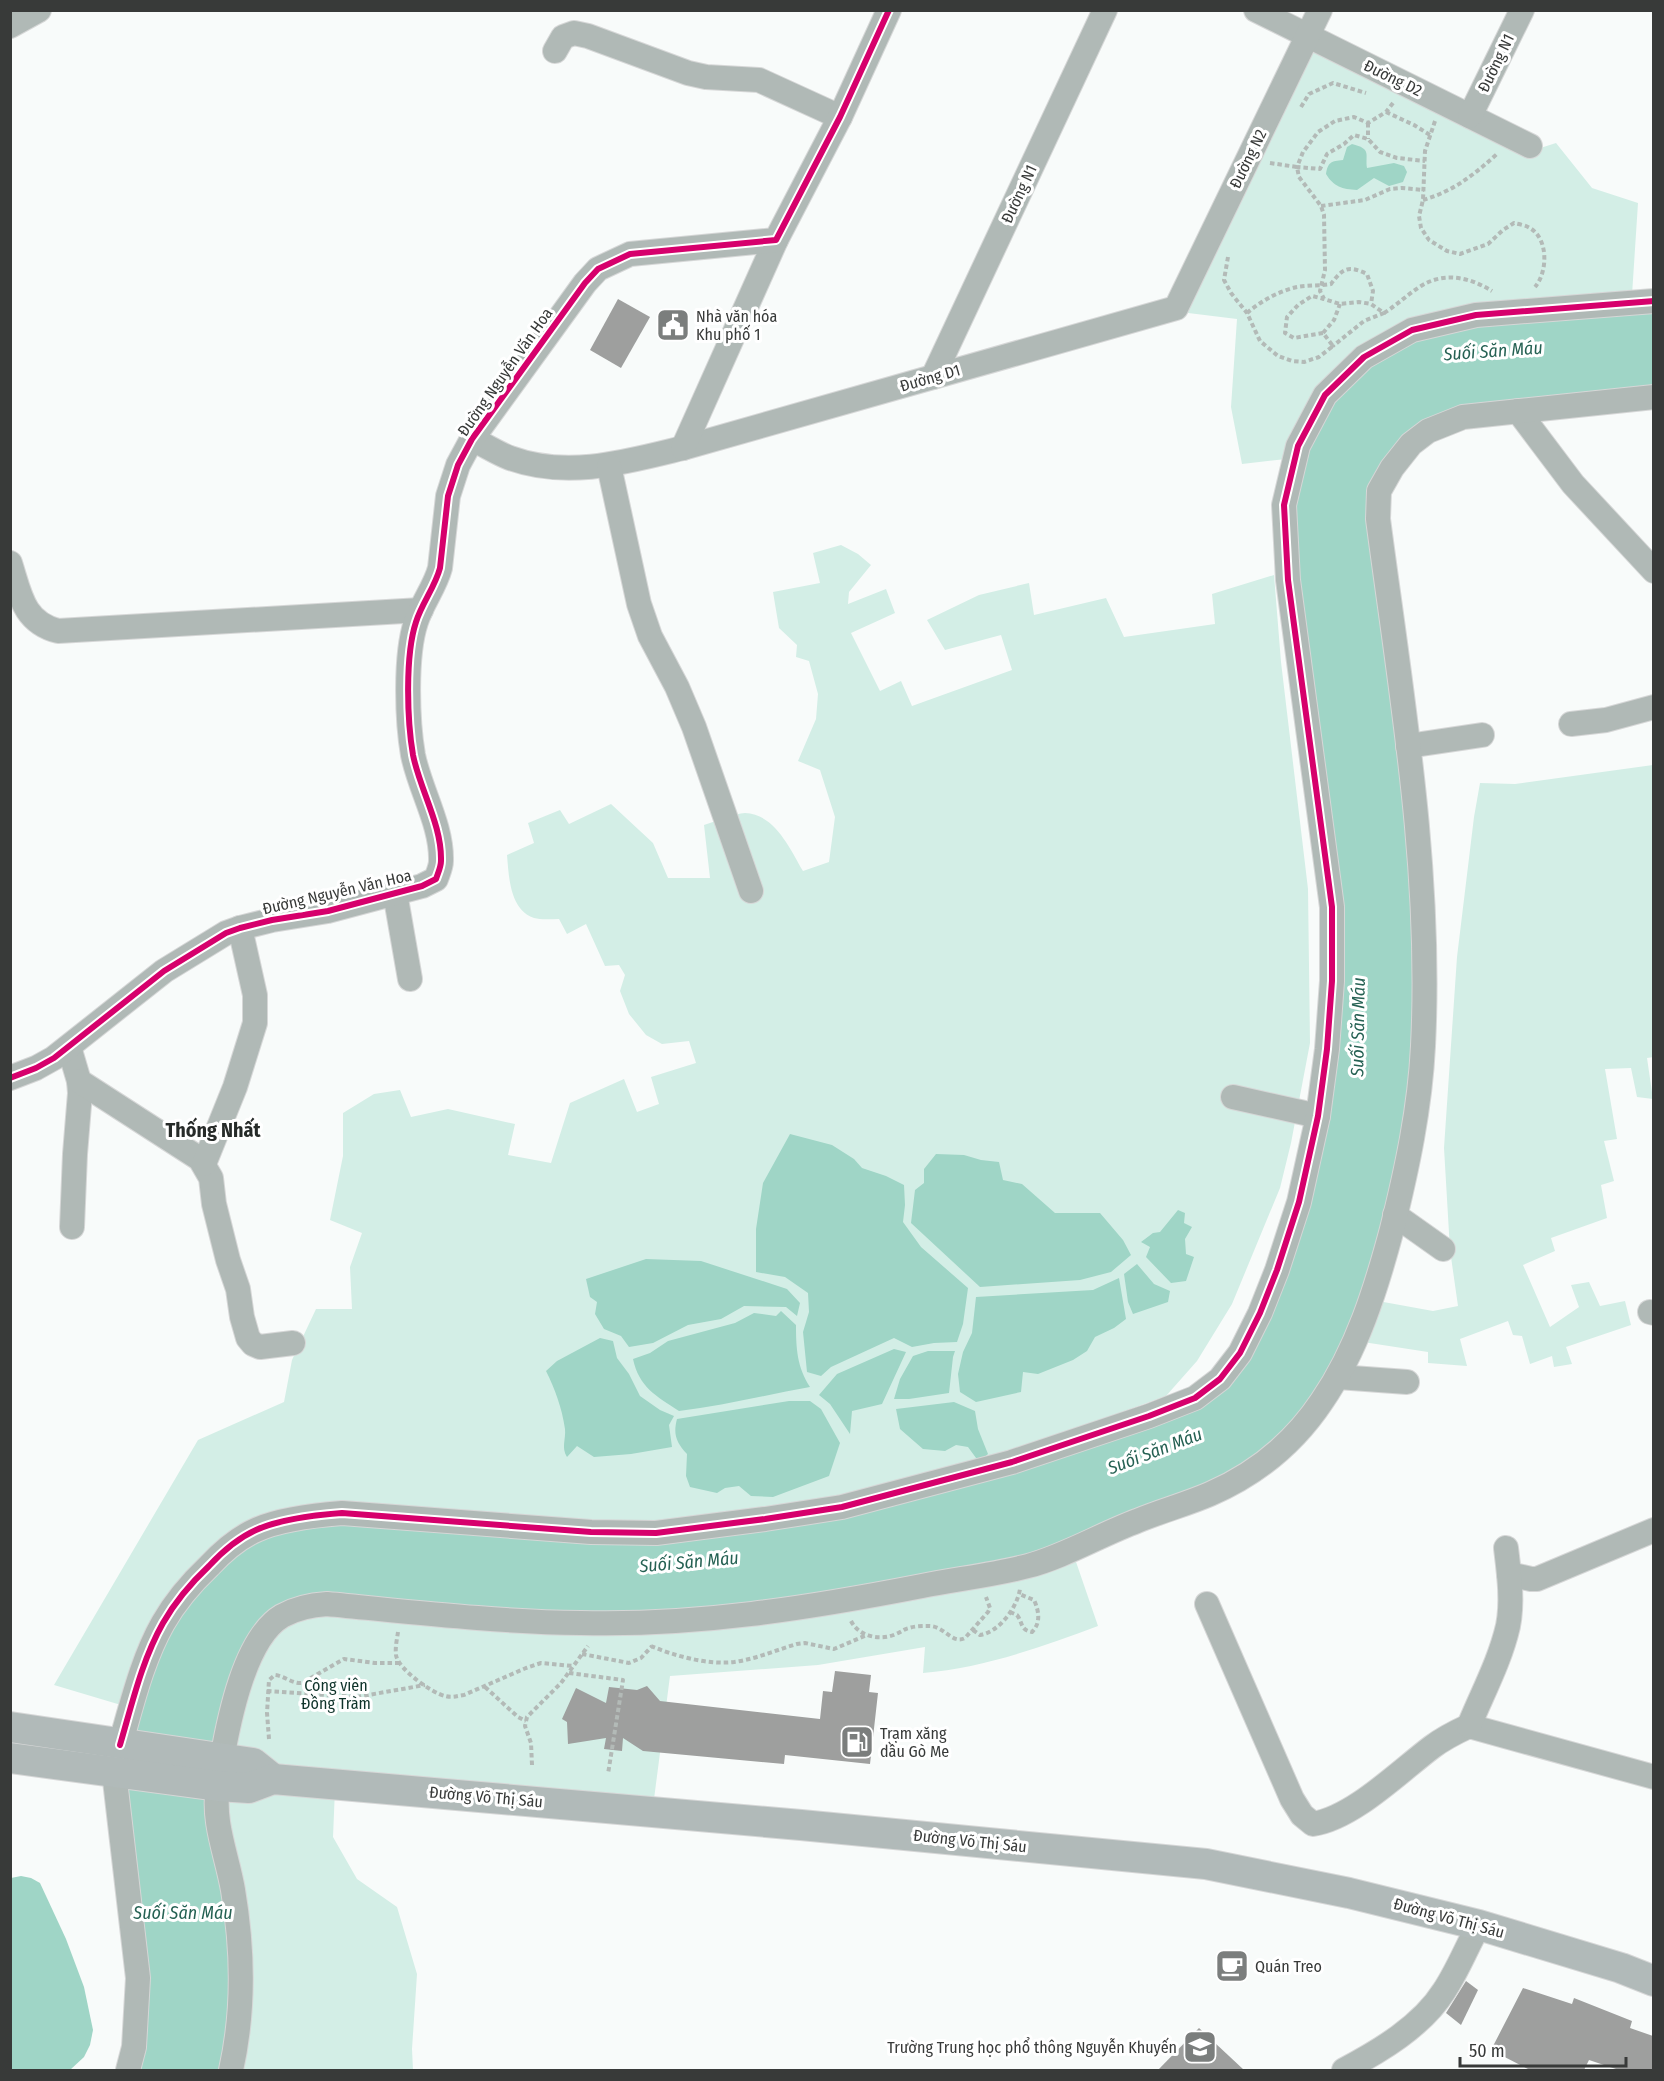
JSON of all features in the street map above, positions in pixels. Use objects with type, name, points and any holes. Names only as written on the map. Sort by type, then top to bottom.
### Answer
[{"type":"main road","points":[[10,1728],[117,1758]]},
{"type":"main road","points":[[10,1758],[117,1758]]},
{"type":"main road","name":"Đường Võ Thị Sáu","points":[[117,1758],[220,1772],[253,1763],[273,1779],[823,1827],[1206,1864],[1314,1885],[1479,1925],[1621,1968],[1653,1981]]},
{"type":"street","points":[[10,26],[39,10]]},
{"type":"street","points":[[683,448],[777,240],[840,117],[889,10]]},
{"type":"street","name":"Đường N1","points":[[933,377],[1105,10]]},
{"type":"street","name":"Đường D2","points":[[1256,10],[1522,141]]},
{"type":"street","name":"Đường N2","points":[[1176,308],[1320,10]]},
{"type":"street","name":"Đường N1","points":[[1470,116],[1522,10]]},
{"type":"street","points":[[555,51],[563,37],[574,33],[588,36],[688,74],[759,80],[840,117]]},
{"type":"street","name":"Đường Nguyễn Văn Hoa","points":[[10,1078],[36,1068],[69,1047],[164,971],[226,933],[240,928],[328,911],[422,886],[436,879],[441,862],[438,838],[413,754],[409,672],[411,644],[421,610],[437,579],[440,568],[448,496],[452,480],[472,439],[585,283],[598,269],[630,254],[777,240]]},
{"type":"street","points":[[128,2070],[134,2047],[138,1978],[117,1758],[146,1662],[163,1624],[186,1590],[203,1571],[221,1554],[257,1530],[309,1515],[342,1513],[570,1530],[656,1533],[765,1520],[842,1507],[1012,1462],[1149,1416],[1195,1398],[1220,1379],[1240,1353],[1260,1313],[1277,1270],[1299,1202],[1318,1116],[1327,1049],[1332,981],[1332,907],[1288,580],[1284,505],[1298,446],[1325,395],[1364,357],[1412,330],[1476,315],[1653,301]]},
{"type":"street","name":"Đường D1","points":[[472,439],[509,457],[535,465],[566,468],[609,466],[683,448],[1176,308]]},
{"type":"street","points":[[231,2070],[237,2039],[239,2006],[239,1938],[233,1887],[221,1842],[216,1797],[227,1729],[241,1679],[264,1635],[281,1616],[309,1605],[327,1604],[533,1622],[649,1622],[731,1618],[844,1600],[1032,1565],[1132,1522],[1209,1494],[1245,1476],[1276,1455],[1300,1431],[1338,1377],[1363,1322],[1384,1261],[1404,1182],[1417,1105],[1423,1038],[1425,948],[1418,826],[1378,519],[1380,491],[1392,468],[1412,444],[1428,431],[1463,417],[1653,398]]},
{"type":"street","points":[[1518,411],[1573,484],[1653,571]]},
{"type":"street","points":[[609,466],[639,604],[650,636],[677,687],[694,726],[751,891]]},
{"type":"street","points":[[10,563],[25,608],[39,624],[58,631],[421,610]]},
{"type":"street","points":[[1571,724],[1606,720],[1653,707]]},
{"type":"street","points":[[1408,746],[1482,735]]},
{"type":"street","points":[[395,893],[410,979]]},
{"type":"street","points":[[204,1164],[235,1087],[255,1023],[255,995],[240,928]]},
{"type":"street","points":[[69,1047],[79,1081],[80,1093],[72,1227]]},
{"type":"street","points":[[79,1081],[200,1159],[212,1178],[214,1204],[238,1290],[248,1338],[260,1347],[293,1343]]},
{"type":"street","points":[[1233,1097],[1318,1116]]},
{"type":"street","points":[[1395,1215],[1443,1249]]},
{"type":"street","points":[[1338,1377],[1407,1383]]},
{"type":"street","points":[[1509,1574],[1531,1580],[1537,1579],[1653,1530]]},
{"type":"street","points":[[1207,1604],[1292,1798],[1302,1815],[1313,1824],[1326,1822],[1352,1807],[1435,1745],[1468,1726],[1500,1652],[1508,1625],[1510,1588],[1506,1548]]},
{"type":"street","points":[[1468,1726],[1653,1777]]},
{"type":"street","points":[[1344,2070],[1370,2056],[1403,2033],[1426,2013],[1444,1992],[1479,1925]]},
{"type":"path","points":[[1299,111],[1309,94],[1333,83],[1356,88],[1374,96]]},
{"type":"path","points":[[1368,123],[1386,112],[1405,83]]},
{"type":"path","points":[[1384,100],[1393,104]]},
{"type":"path","points":[[1442,102],[1425,150],[1424,200],[1419,216],[1421,228],[1429,240],[1447,251],[1460,254],[1488,244],[1514,223],[1529,227],[1543,246],[1544,265],[1541,280],[1529,293]]},
{"type":"path","points":[[1386,112],[1414,124],[1430,135]]},
{"type":"path","points":[[1324,299],[1320,291],[1325,270],[1324,215],[1321,206],[1299,177],[1297,166],[1303,152],[1317,132],[1335,121],[1354,117],[1368,123]]},
{"type":"path","points":[[1368,123],[1368,139]]},
{"type":"path","points":[[1265,172],[1271,161],[1320,170],[1327,154],[1354,135],[1368,139],[1380,152],[1397,158],[1425,162]]},
{"type":"path","points":[[1424,200],[1450,191],[1522,141]]},
{"type":"path","points":[[1321,206],[1365,200],[1390,189],[1424,190]]},
{"type":"path","points":[[1232,248],[1224,280],[1247,313],[1260,341],[1278,356],[1292,361],[1304,362],[1319,357],[1364,321],[1384,313],[1424,284],[1457,278],[1476,281],[1495,293]]},
{"type":"path","points":[[1247,313],[1261,302],[1278,294],[1297,287],[1330,284],[1340,272],[1355,268],[1367,274],[1372,291],[1371,304]]},
{"type":"path","points":[[1340,304],[1334,320],[1323,333],[1294,338],[1285,333],[1287,317],[1298,305],[1312,296],[1340,304],[1359,302],[1371,304],[1384,313]]},
{"type":"path","points":[[1323,333],[1353,367]]},
{"type":"path","points":[[973,1630],[980,1635],[989,1634],[1010,1612],[1019,1594],[1022,1567]]},
{"type":"path","points":[[844,1600],[853,1625],[859,1632],[867,1635],[888,1636],[911,1627],[932,1626],[939,1627],[955,1640],[960,1641],[984,1618],[990,1608],[973,1576]]},
{"type":"path","points":[[1010,1612],[1017,1615],[1021,1627],[1026,1631],[1035,1630],[1038,1614],[1035,1600],[1019,1594]]},
{"type":"path","points":[[401,1612],[396,1646],[399,1664],[444,1696],[464,1695],[526,1668],[541,1664],[573,1666]]},
{"type":"path","points":[[582,1654],[629,1664],[641,1658],[652,1646],[649,1622]]},
{"type":"path","points":[[532,1765],[531,1743],[525,1726],[526,1721],[532,1710],[555,1690],[569,1673],[604,1623]]},
{"type":"path","points":[[652,1646],[707,1661],[722,1662],[750,1658],[805,1643],[834,1649],[867,1635]]},
{"type":"path","points":[[269,1739],[267,1691],[269,1680],[275,1675],[302,1683],[344,1659],[399,1664]]},
{"type":"path","points":[[569,1673],[623,1680],[608,1774]]},
{"type":"path","points":[[267,1691],[357,1697],[426,1685]]},
{"type":"path","points":[[485,1687],[518,1717],[526,1721]]},
{"type":"green space","points":[[1310,43],[1531,151],[1556,143],[1592,188],[1638,203],[1632,295],[1286,459],[1242,464],[1231,407],[1237,319],[1180,312]]},
{"type":"green space","points":[[841,545],[858,554],[871,565],[849,592],[848,604],[886,589],[895,613],[851,633],[880,691],[901,681],[912,706],[1012,670],[1001,635],[945,650],[927,620],[979,595],[1029,583],[1034,615],[1106,598],[1124,637],[1215,624],[1212,594],[1274,575],[1281,662],[1308,889],[1310,1043],[1280,1188],[1232,1304],[1197,1361],[1166,1396],[1021,1449],[912,1480],[768,1513],[651,1523],[533,1519],[368,1504],[121,1705],[54,1685],[198,1440],[284,1402],[292,1360],[316,1309],[352,1309],[350,1267],[362,1233],[330,1220],[343,1156],[343,1113],[374,1094],[400,1090],[411,1117],[448,1109],[515,1124],[508,1155],[551,1163],[570,1103],[624,1079],[637,1112],[659,1104],[651,1077],[696,1063],[689,1041],[662,1044],[646,1035],[629,1014],[620,991],[625,975],[619,965],[605,966],[586,924],[567,934],[559,919],[534,918],[520,908],[512,892],[507,855],[534,843],[528,823],[560,810],[569,824],[611,804],[653,843],[668,878],[710,878],[704,825],[741,813],[756,815],[773,826],[787,843],[803,871],[829,862],[835,817],[820,770],[798,761],[816,719],[818,694],[809,661],[796,657],[797,645],[779,628],[773,592],[820,583],[813,553]]},
{"type":"green space","points":[[1653,765],[1654,1057],[1647,1058],[1653,1099],[1637,1097],[1631,1068],[1605,1069],[1617,1139],[1604,1141],[1614,1181],[1601,1185],[1607,1218],[1551,1238],[1555,1251],[1523,1265],[1550,1327],[1579,1307],[1571,1285],[1589,1282],[1600,1306],[1625,1301],[1631,1325],[1566,1347],[1572,1364],[1554,1367],[1552,1356],[1530,1364],[1522,1336],[1513,1335],[1508,1321],[1460,1339],[1467,1366],[1428,1363],[1428,1352],[1363,1342],[1378,1301],[1433,1311],[1458,1306],[1450,1250],[1444,1148],[1457,957],[1480,783],[1515,784]]},
{"type":"green space","name":"Công viên Đồng Tràm","points":[[1074,1556],[1098,1626],[1012,1656],[923,1673],[925,1647],[818,1665],[670,1676],[654,1799],[283,1772],[232,1750],[243,1699],[271,1638],[296,1618]]},
{"type":"green space","points":[[274,1784],[335,1789],[333,1837],[357,1879],[397,1907],[417,1974],[412,2049],[413,2070],[239,2070],[224,1799]]},
{"type":"water","points":[[1352,144],[1365,150],[1367,168],[1394,163],[1404,166],[1407,172],[1403,182],[1389,186],[1374,178],[1357,190],[1335,185],[1326,174],[1328,167],[1333,162],[1343,160],[1347,147]]},
{"type":"water","name":"Suối Săn Máu","points":[[1653,308],[1653,390],[1461,410],[1385,463],[1395,713],[1417,949],[1410,1095],[1378,1252],[1329,1376],[1294,1426],[1241,1470],[1031,1557],[770,1605],[589,1616],[342,1598],[249,1643],[216,1857],[232,1960],[223,2070],[136,2070],[124,1755],[170,1627],[225,1561],[259,1537],[311,1523],[654,1541],[1142,1427],[1247,1355],[1335,1045],[1295,579],[1292,506],[1304,449],[1330,400],[1368,363],[1414,337],[1476,323]]},
{"type":"water","points":[[790,1134],[832,1145],[854,1159],[862,1168],[904,1185],[903,1222],[921,1247],[968,1288],[963,1324],[957,1342],[912,1347],[894,1338],[831,1367],[821,1376],[807,1372],[803,1332],[809,1312],[808,1293],[785,1277],[756,1272],[756,1229],[763,1183]]},
{"type":"water","points":[[936,1154],[964,1155],[999,1162],[1003,1180],[1022,1184],[1055,1213],[1100,1213],[1123,1240],[1131,1255],[1111,1272],[1080,1280],[980,1287],[911,1223],[915,1190],[924,1183],[924,1169]]},
{"type":"water","points":[[1178,1210],[1185,1213],[1184,1223],[1192,1227],[1185,1239],[1186,1254],[1194,1257],[1186,1281],[1171,1283],[1146,1257],[1150,1247],[1141,1242],[1153,1233],[1160,1232]]},
{"type":"water","points":[[646,1259],[701,1261],[787,1289],[800,1303],[797,1316],[786,1307],[744,1306],[721,1319],[688,1325],[653,1343],[629,1347],[621,1336],[604,1329],[595,1314],[597,1302],[590,1297],[586,1279]]},
{"type":"water","points":[[1137,1264],[1154,1284],[1170,1291],[1168,1302],[1133,1314],[1128,1302],[1124,1274]]},
{"type":"water","points":[[1119,1278],[1126,1319],[1095,1337],[1087,1351],[1073,1360],[1038,1374],[1023,1372],[1021,1392],[976,1402],[960,1392],[958,1374],[963,1352],[972,1333],[976,1297],[1093,1290]]},
{"type":"water","points":[[781,1311],[796,1325],[798,1357],[802,1372],[810,1387],[679,1411],[650,1390],[639,1377],[633,1359],[650,1353],[668,1341],[735,1323],[754,1313],[776,1316]]},
{"type":"water","points":[[600,1338],[613,1341],[617,1358],[629,1374],[640,1396],[660,1410],[674,1416],[669,1425],[672,1447],[594,1457],[577,1446],[567,1457],[564,1450],[565,1429],[562,1414],[546,1371],[557,1361]]},
{"type":"water","points":[[894,1349],[906,1352],[882,1404],[852,1411],[850,1434],[830,1404],[819,1395],[837,1374]]},
{"type":"water","points":[[928,1351],[955,1351],[949,1393],[894,1399],[900,1379],[913,1356]]},
{"type":"water","points":[[789,1401],[810,1401],[821,1409],[840,1443],[829,1476],[773,1497],[751,1496],[739,1486],[725,1488],[717,1493],[690,1487],[686,1476],[687,1454],[678,1442],[675,1429],[677,1419]]},
{"type":"water","points":[[954,1402],[975,1411],[978,1429],[988,1454],[979,1462],[968,1447],[956,1445],[945,1451],[923,1449],[900,1429],[896,1409]]},
{"type":"water","points":[[21,1876],[40,1883],[66,1939],[84,1987],[93,2030],[90,2045],[84,2057],[70,2070],[11,2070],[11,1878]]},
{"type":"building","points":[[618,299],[650,317],[621,368],[590,350]]},
{"type":"building","points":[[835,1671],[871,1675],[869,1692],[878,1693],[870,1764],[785,1755],[784,1764],[643,1751],[623,1738],[622,1751],[604,1749],[606,1738],[568,1744],[567,1722],[562,1719],[576,1688],[606,1703],[609,1687],[637,1690],[647,1686],[660,1701],[820,1719],[823,1691],[832,1692]]},
{"type":"building","points":[[1466,1981],[1478,1990],[1461,2025],[1446,2013]]},
{"type":"building","points":[[1523,1988],[1572,2004],[1574,1998],[1632,2021],[1630,2028],[1653,2036],[1653,2070],[1619,2070],[1589,2060],[1584,2070],[1530,2070],[1491,2050]]},
{"type":"building","name":"Trường Trung học phổ thông Nguyễn Khuyến","points":[[1199,2028],[1244,2070],[1158,2070]]},
{"type":"cycle path","points":[[10,1078],[54,1058],[164,971],[226,933],[272,920],[328,911],[422,886],[436,879],[441,863],[440,848],[438,834],[413,755],[408,706],[409,669],[412,636],[416,622],[440,568],[448,496],[458,465],[472,439],[585,283],[598,269],[630,254],[776,240],[840,117],[889,10]]},
{"type":"cycle path","points":[[120,1745],[138,1682],[163,1623],[196,1579],[225,1551],[243,1537],[266,1526],[298,1518],[342,1513],[591,1532],[656,1533],[765,1519],[842,1507],[1012,1462],[1149,1416],[1195,1398],[1220,1379],[1240,1353],[1260,1313],[1277,1270],[1299,1202],[1318,1116],[1327,1049],[1332,981],[1332,907],[1288,580],[1284,505],[1298,446],[1325,395],[1364,357],[1412,330],[1476,315],[1654,301]]},
{"type":"place","name":"Nhà văn hóa Khu phố 1","points":[[673,325]]},
{"type":"place","name":"Trạm xăng dầu Gò Me","points":[[857,1742]]},
{"type":"place","name":"Quán Treo","points":[[1232,1966]]},
{"type":"place","name":"Trường Trung học phổ thông Nguyễn Khuyến","points":[[1200,2047]]},
{"type":"district","name":"Thống Nhất","points":[[213,1130]]}]
